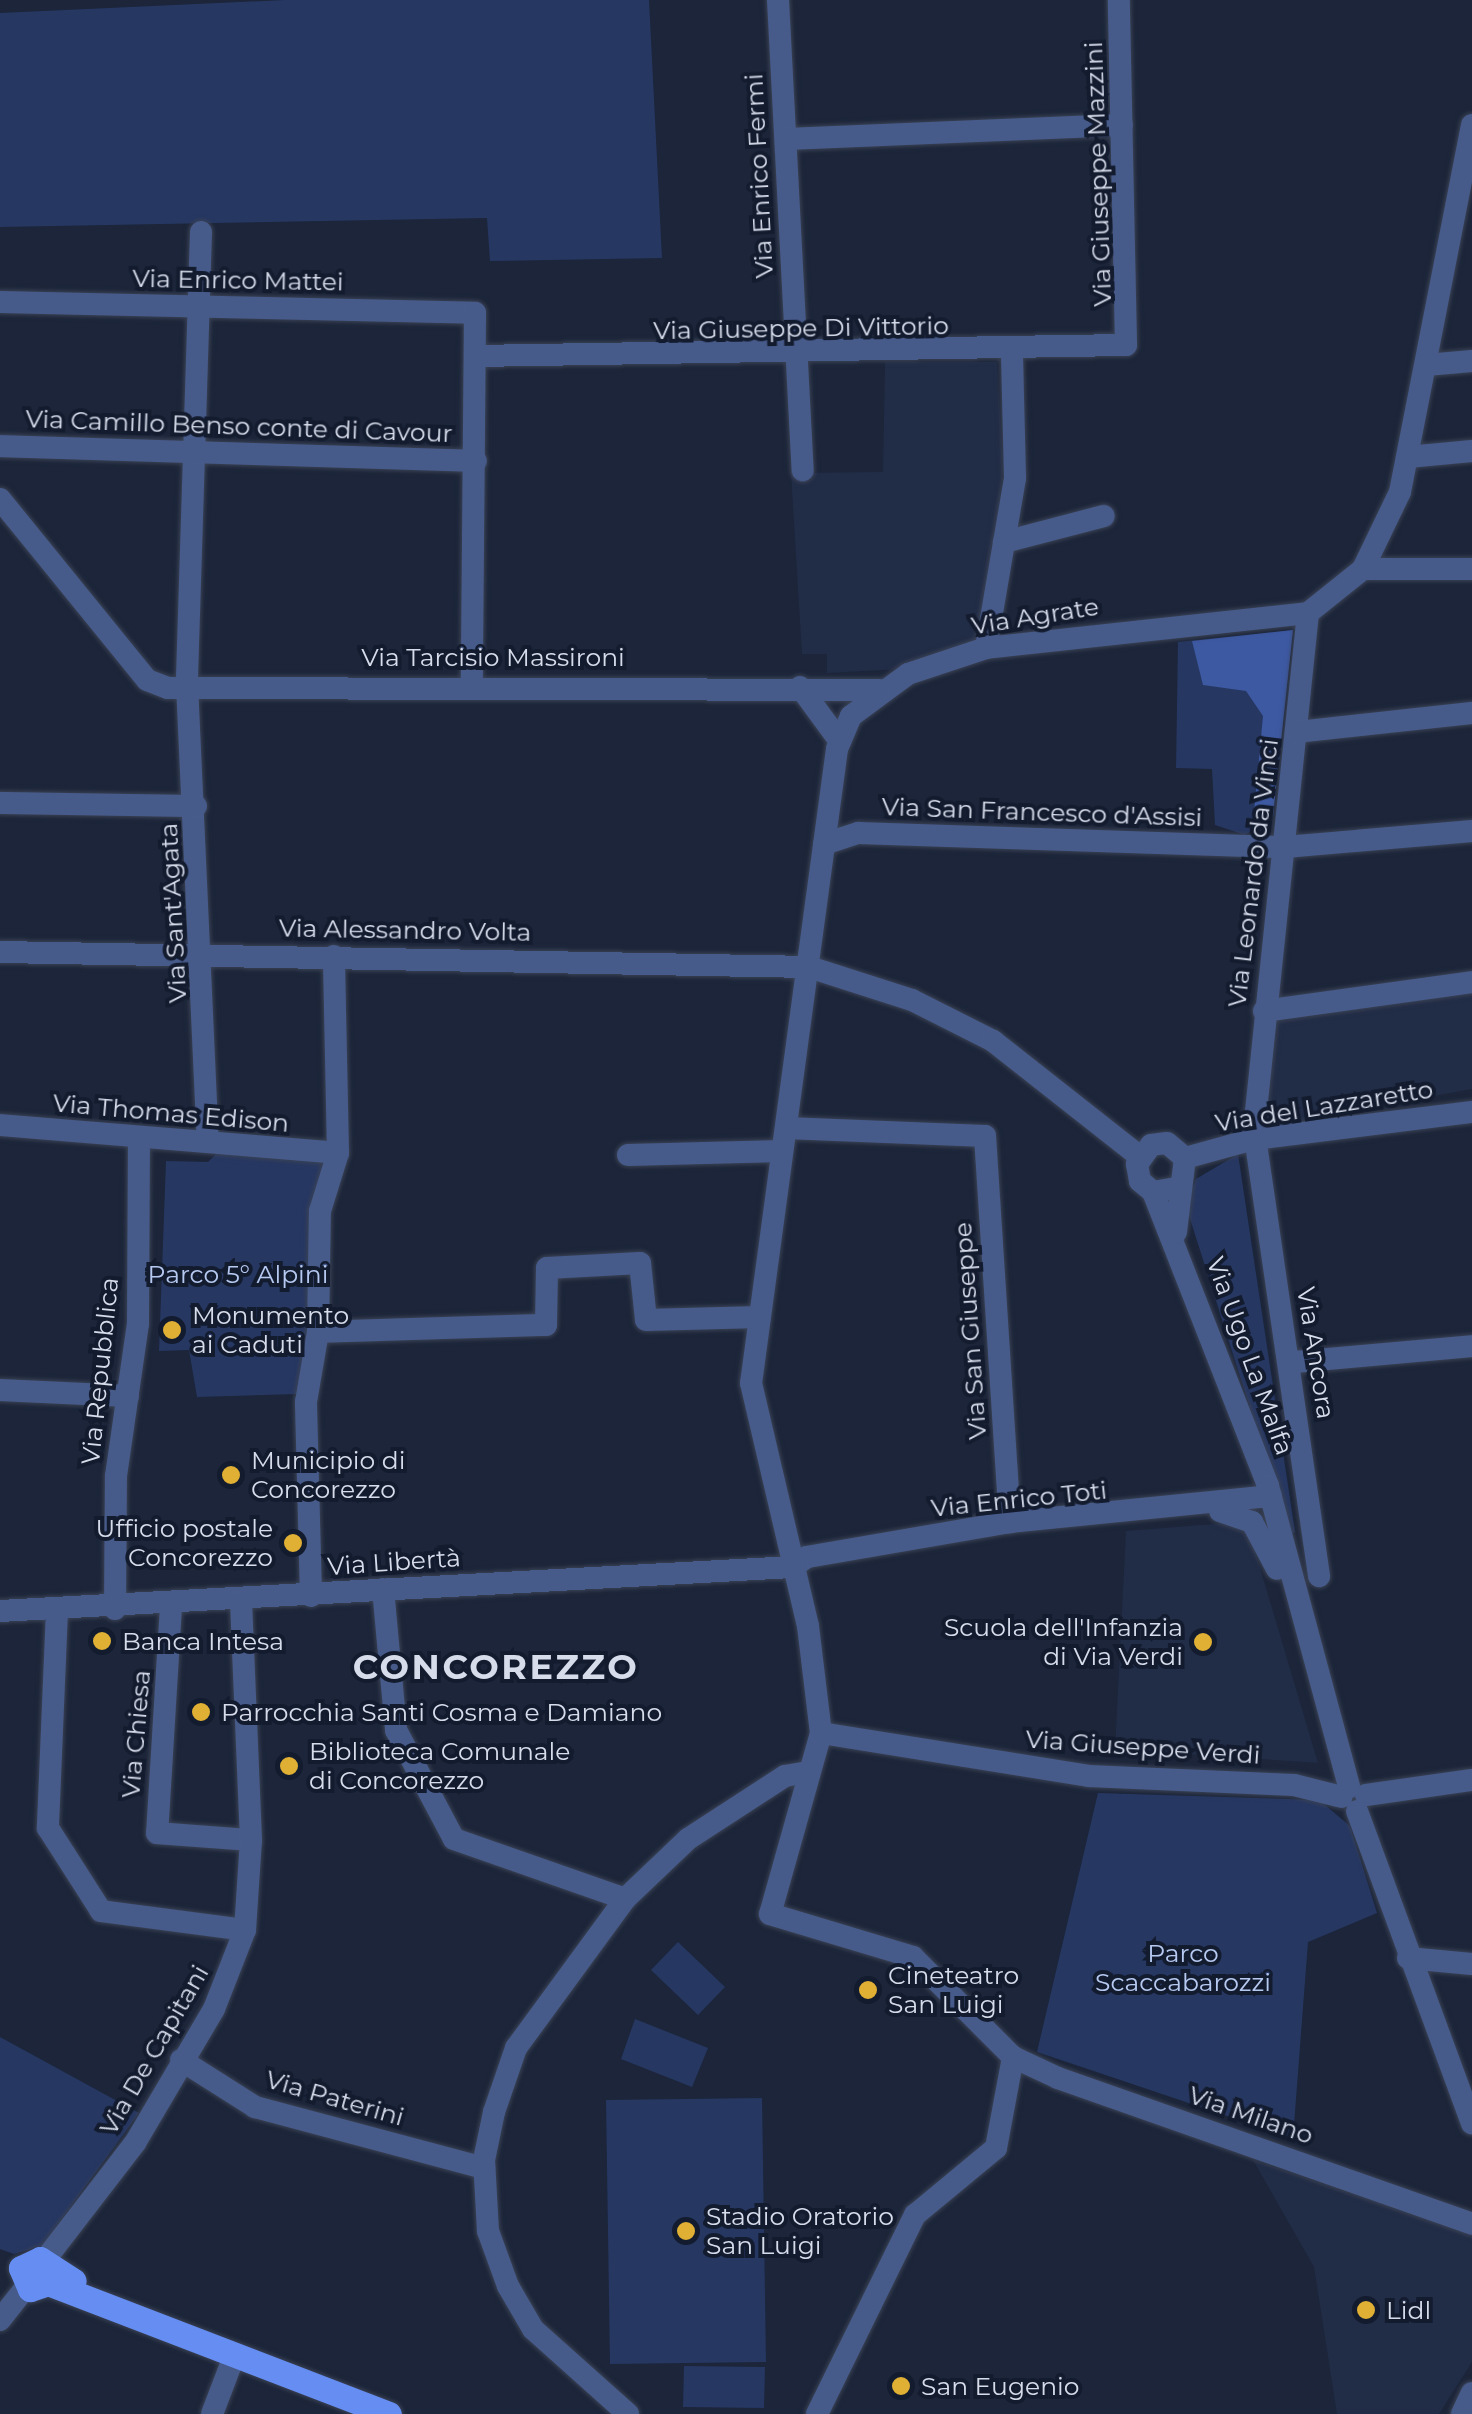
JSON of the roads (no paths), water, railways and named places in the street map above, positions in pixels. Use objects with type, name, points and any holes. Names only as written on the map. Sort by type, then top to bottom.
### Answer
[{"type":"main road","points":[[32,2272],[233,2359],[260,2365],[389,2414]]},
{"type":"main road","points":[[32,2272],[238,2346],[260,2365]]},
{"type":"street","name":"Via Enrico Fermi","points":[[778,0],[803,470]]},
{"type":"street","name":"Via Giuseppe Mazzini","points":[[1119,0],[1126,345]]},
{"type":"street","points":[[786,139],[1122,125]]},
{"type":"street","points":[[1308,613],[1363,569],[1408,457],[1472,125]]},
{"type":"street","name":"Via Sant'Agata","points":[[202,232],[198,450],[187,684],[205,954],[208,1140]]},
{"type":"street","name":"Via Enrico Mattei","points":[[0,302],[475,313],[475,356]]},
{"type":"street","name":"Via Giuseppe Di Vittorio","points":[[475,356],[795,358],[1126,345]]},
{"type":"street","points":[[986,648],[1015,478],[1012,352]]},
{"type":"street","points":[[472,683],[475,356]]},
{"type":"street","points":[[1426,365],[1472,361]]},
{"type":"street","name":"Via Camillo Benso conte di Cavour","points":[[0,446],[476,460]]},
{"type":"street","points":[[1408,457],[1472,451]]},
{"type":"street","name":"Via Tarcisio Massironi","points":[[0,500],[147,680],[187,684],[472,683],[879,690]]},
{"type":"street","points":[[1004,542],[1104,516]]},
{"type":"street","points":[[1363,569],[1472,569]]},
{"type":"street","name":"Via Agrate","points":[[839,740],[879,690],[986,648],[1308,613]]},
{"type":"street","name":"Via Leonardo da Vinci","points":[[1254,1139],[1264,1011],[1308,613]]},
{"type":"street","points":[[800,687],[839,740],[760,1317],[754,1408],[793,1567],[821,1733],[770,1914],[913,1957],[1013,2057],[996,2148],[915,2215],[817,2414]]},
{"type":"street","points":[[1296,732],[1472,713]]},
{"type":"street","points":[[831,797],[858,833]]},
{"type":"street","points":[[0,803],[196,806]]},
{"type":"street","name":"Via San Francesco d'Assisi","points":[[824,844],[858,833],[1285,847],[1472,832]]},
{"type":"street","name":"Via Alessandro Volta","points":[[0,952],[809,967]]},
{"type":"street","points":[[311,1596],[304,1452],[318,1332],[320,1211],[338,1153],[334,956]]},
{"type":"street","points":[[809,967],[912,1000],[993,1041],[1139,1156],[1158,1143],[1185,1158]]},
{"type":"street","points":[[1264,1011],[1472,982]]},
{"type":"street","name":"Via del Lazzaretto","points":[[1185,1158],[1254,1139],[1472,1112]]},
{"type":"street","name":"Via Thomas Edison","points":[[0,1125],[139,1139],[208,1140],[216,1150],[338,1153]]},
{"type":"street","name":"Via San Giuseppe","points":[[784,1140],[985,1136],[1010,1522]]},
{"type":"street","name":"Via Repubblica","points":[[115,1608],[139,1139]]},
{"type":"street","name":"Via Ancora","points":[[1254,1139],[1294,1362],[1319,1576]]},
{"type":"street","points":[[628,1156],[784,1140]]},
{"type":"street","name":"Via Ugo La Malfa","points":[[1139,1156],[1140,1181],[1165,1190]]},
{"type":"street","name":"Via Ugo La Malfa","points":[[1185,1158],[1165,1190],[1176,1235],[1270,1496],[1294,1608]]},
{"type":"street","points":[[318,1332],[546,1325],[546,1268],[640,1263],[646,1320],[760,1317]]},
{"type":"street","points":[[1294,1362],[1472,1346]]},
{"type":"street","points":[[0,1390],[128,1396]]},
{"type":"street","name":"Via Enrico Toti","points":[[793,1567],[808,1557],[1010,1522],[1197,1508],[1270,1496]]},
{"type":"street","name":"Via Enrico Toti","points":[[1197,1508],[1249,1519],[1294,1608]]},
{"type":"street","name":"Via Libertà","points":[[0,1611],[171,1606],[383,1588],[793,1567]]},
{"type":"street","points":[[383,1588],[396,1730],[454,1839],[625,1899]]},
{"type":"street","name":"Via De Capitani","points":[[0,2320],[32,2272],[135,2144],[230,1976],[244,1930],[251,1840],[242,1602]]},
{"type":"street","name":"Via Chiesa","points":[[171,1606],[157,1833],[251,1840]]},
{"type":"street","points":[[1294,1608],[1408,1958],[1472,2123]]},
{"type":"street","points":[[57,1610],[48,1828],[101,1911],[244,1930]]},
{"type":"street","name":"Via Giuseppe Verdi","points":[[821,1733],[1089,1776],[1294,1785],[1354,1798]]},
{"type":"street","points":[[628,2414],[533,2330],[488,2231],[484,2168],[516,2048],[625,1899],[688,1839],[786,1776],[808,1772]]},
{"type":"street","points":[[1354,1798],[1472,1780]]},
{"type":"street","points":[[1408,1958],[1472,1964]]},
{"type":"street","name":"Via Milano","points":[[1013,2057],[1472,2224]]},
{"type":"street","name":"Via Paterini","points":[[181,2060],[256,2107],[484,2168]]},
{"type":"street","points":[[212,2414],[233,2359]]},
{"type":"street","points":[[1462,2414],[1472,2394]]},
{"type":"place","name":"Monumento ai Caduti","points":[[172,1330]]},
{"type":"place","name":"Municipio di Concorezzo","points":[[231,1475]]},
{"type":"place","name":"Ufficio postale Concorezzo","points":[[293,1543]]},
{"type":"place","name":"Banca Intesa","points":[[102,1641]]},
{"type":"place","name":"Scuola dell'Infanzia di Via Verdi","points":[[1203,1642]]},
{"type":"place","name":"Parrocchia Santi Cosma e Damiano","points":[[201,1712]]},
{"type":"place","name":"Biblioteca Comunale di Concorezzo","points":[[289,1766]]},
{"type":"place","name":"Cineteatro San Luigi","points":[[868,1990]]},
{"type":"place","name":"Stadio Oratorio San Luigi","points":[[686,2231]]},
{"type":"place","name":"Lidl","points":[[1366,2310]]},
{"type":"place","name":"San Eugenio","points":[[901,2386]]},
{"type":"district","name":"CONCOREZZO","points":[[496,1667]]},
{"type":"park label","name":"Parco 5° Alpini","points":[[238,1274]]},
{"type":"park label","name":"Parco Scaccabarozzi","points":[[1183,1968]]}]
